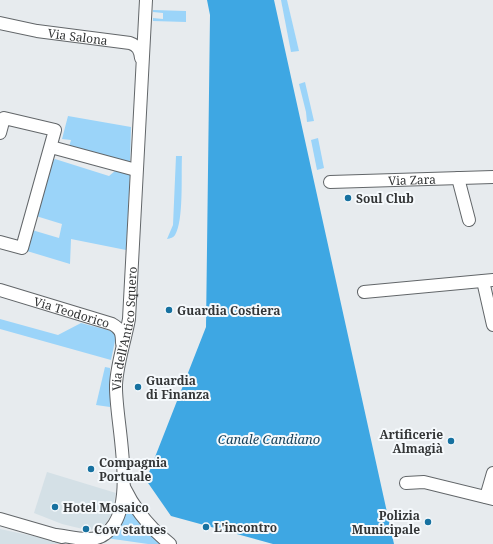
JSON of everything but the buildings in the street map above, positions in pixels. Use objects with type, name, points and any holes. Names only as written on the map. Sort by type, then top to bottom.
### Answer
[{"type":"street","name":"Via dell'Antico Squero","points":[[124,487],[116,384],[129,319],[141,63],[146,0]]},
{"type":"street","name":"Via Salona","points":[[0,23],[37,31],[130,42],[136,45],[140,50],[141,63]]},
{"type":"street","points":[[0,133],[4,118],[55,130],[22,248],[0,242]]},
{"type":"street","points":[[51,147],[136,170]]},
{"type":"street","name":"Via Zara","points":[[330,182],[493,177]]},
{"type":"street","points":[[458,178],[469,220]]},
{"type":"street","points":[[364,292],[488,280],[493,325]]},
{"type":"street","name":"Via Teodorico","points":[[0,290],[112,324],[119,328],[122,334],[122,353]]},
{"type":"street","points":[[406,483],[424,482],[489,498],[493,473]]},
{"type":"street","points":[[55,535],[90,539],[104,535],[111,530],[117,520],[124,487]]},
{"type":"street","points":[[124,487],[139,513],[170,544]]},
{"type":"street","points":[[0,520],[92,544]]},
{"type":"shaded area","points":[[281,0],[287,0],[299,51],[291,52]]},
{"type":"shaded area","points":[[153,10],[186,11],[186,22],[153,21],[153,18],[163,19],[163,13],[153,12]]},
{"type":"shaded area","points":[[305,82],[314,121],[307,122],[299,84]]},
{"type":"shaded area","points":[[68,116],[131,127],[130,164],[69,147],[71,140],[62,139]]},
{"type":"shaded area","points":[[318,138],[324,168],[317,170],[311,140]]},
{"type":"shaded area","points":[[176,156],[182,156],[182,197],[180,219],[175,235],[167,239],[173,225]]},
{"type":"shaded area","points":[[55,159],[109,176],[115,171],[130,175],[126,250],[71,239],[70,264],[27,251],[32,230],[59,238],[62,224],[36,216],[50,163]]},
{"type":"shaded area","points":[[0,319],[58,335],[81,323],[115,332],[116,336],[111,360],[0,329]]},
{"type":"shaded area","points":[[105,367],[110,368],[110,407],[96,405]]},
{"type":"shaded area","points":[[47,472],[116,493],[111,515],[105,524],[96,529],[87,530],[62,524],[34,513]]},
{"type":"shaded area","points":[[125,500],[162,544],[148,544],[106,538]]},
{"type":"shaded area","points":[[0,529],[33,536],[69,544],[0,544]]},
{"type":"water","name":"Canale Candiano","points":[[207,0],[274,0],[394,544],[273,544],[171,516],[146,480],[206,327],[210,15]]},
{"type":"place","name":"Soul Club","points":[[348,198]]},
{"type":"place","name":"Guardia Costiera","points":[[169,310]]},
{"type":"place","name":"Guardia di Finanza","points":[[138,387]]},
{"type":"place","name":"Artificerie Almagià","points":[[451,441]]},
{"type":"place","name":"Compagnia Portuale","points":[[91,469]]},
{"type":"place","name":"Hotel Mosaico","points":[[55,507]]},
{"type":"place","name":"Polizia Municipale","points":[[428,522]]},
{"type":"place","name":"L'incontro","points":[[206,527]]},
{"type":"place","name":"Cow statues","points":[[86,529]]}]
